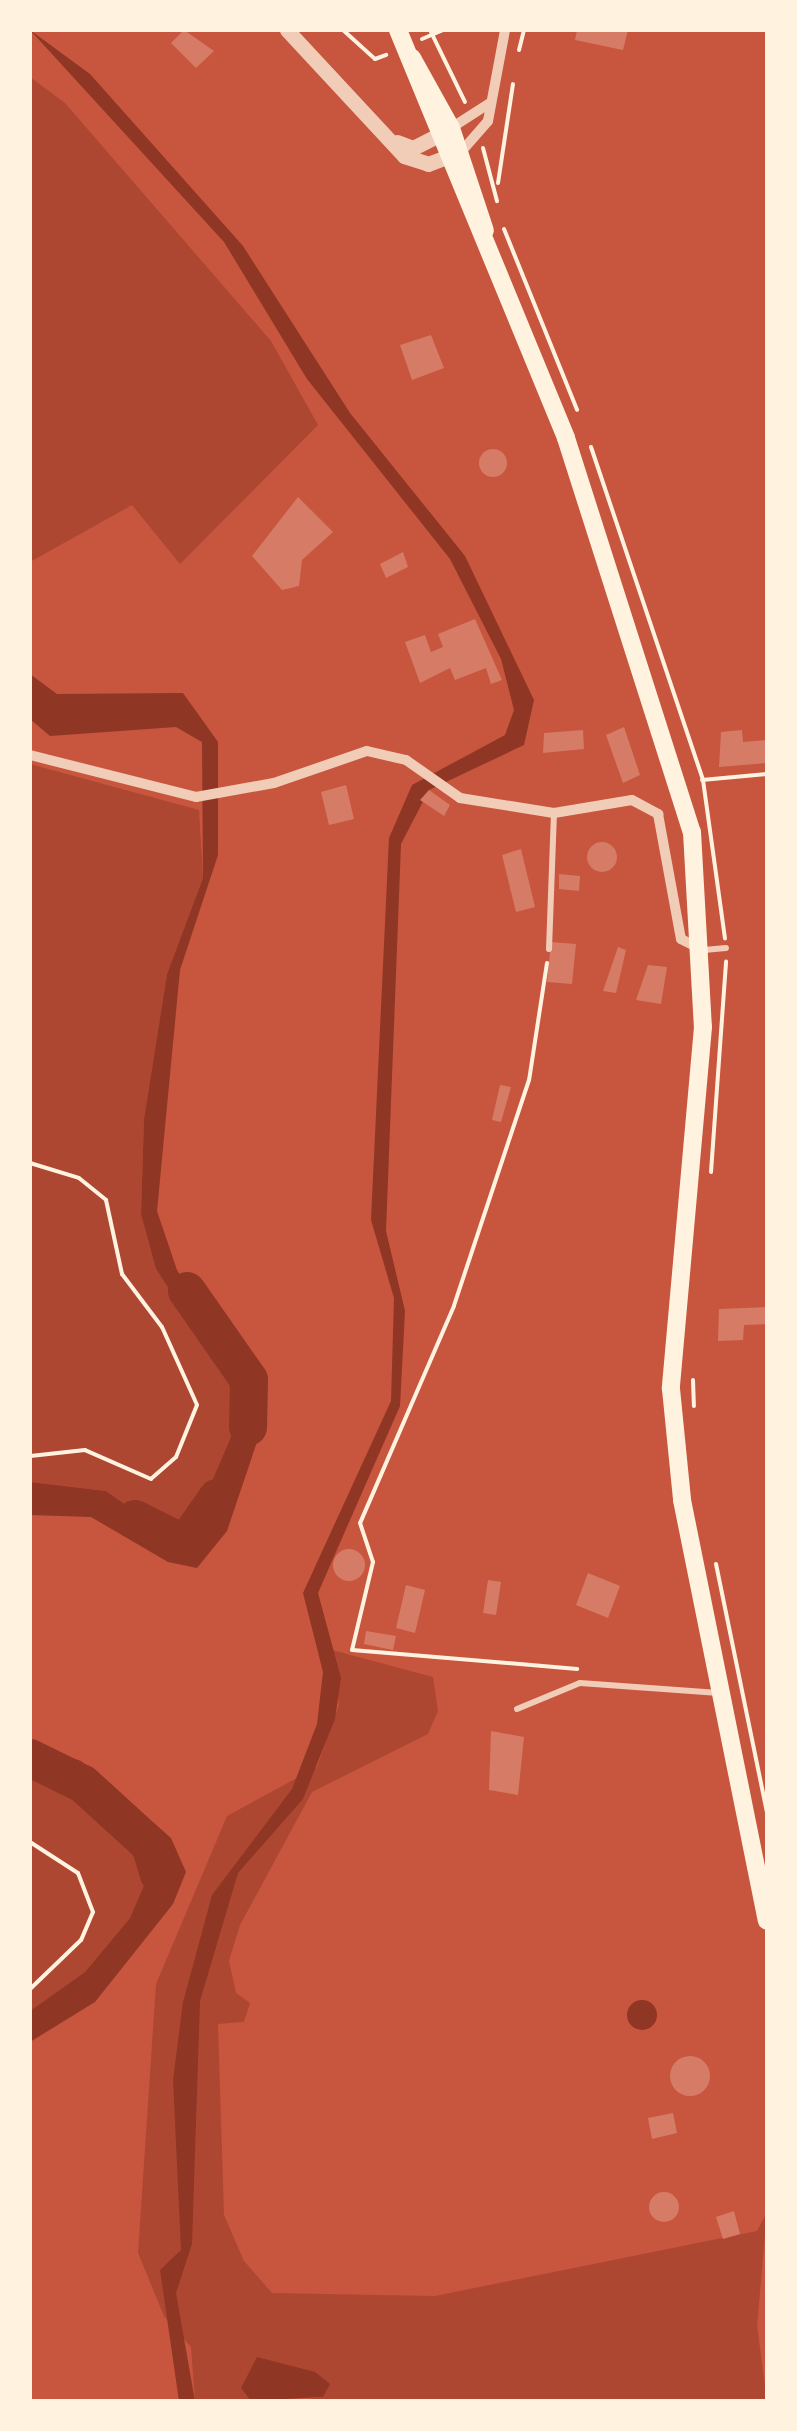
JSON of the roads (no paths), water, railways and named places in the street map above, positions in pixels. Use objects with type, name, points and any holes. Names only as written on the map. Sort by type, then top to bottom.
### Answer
[{"type":"main road","points":[[398,30],[402,53],[453,155],[572,454],[682,783],[704,950],[672,1343],[682,1500],[767,1921]]},
{"type":"street","points":[[286,30],[414,162],[453,155],[479,138],[505,30]]},
{"type":"street","points":[[398,142],[413,148],[490,102]]},
{"type":"street","points":[[30,755],[196,797],[236,791],[366,751],[427,773],[444,787],[554,812],[632,800],[658,814],[681,939],[704,950]]},
{"type":"lane","points":[[549,949],[554,812]]},
{"type":"lane","points":[[704,950],[726,948]]},
{"type":"lane","points":[[672,1343],[693,1345]]},
{"type":"lane","points":[[517,1709],[580,1682],[720,1693]]},
{"type":"waterway","points":[[187,1291],[249,1380],[248,1427]]},
{"type":"waterway","points":[[135,1519],[185,1544],[217,1498]]},
{"type":"waterway","points":[[30,1758],[83,1784],[150,1845],[159,1875]]}]
